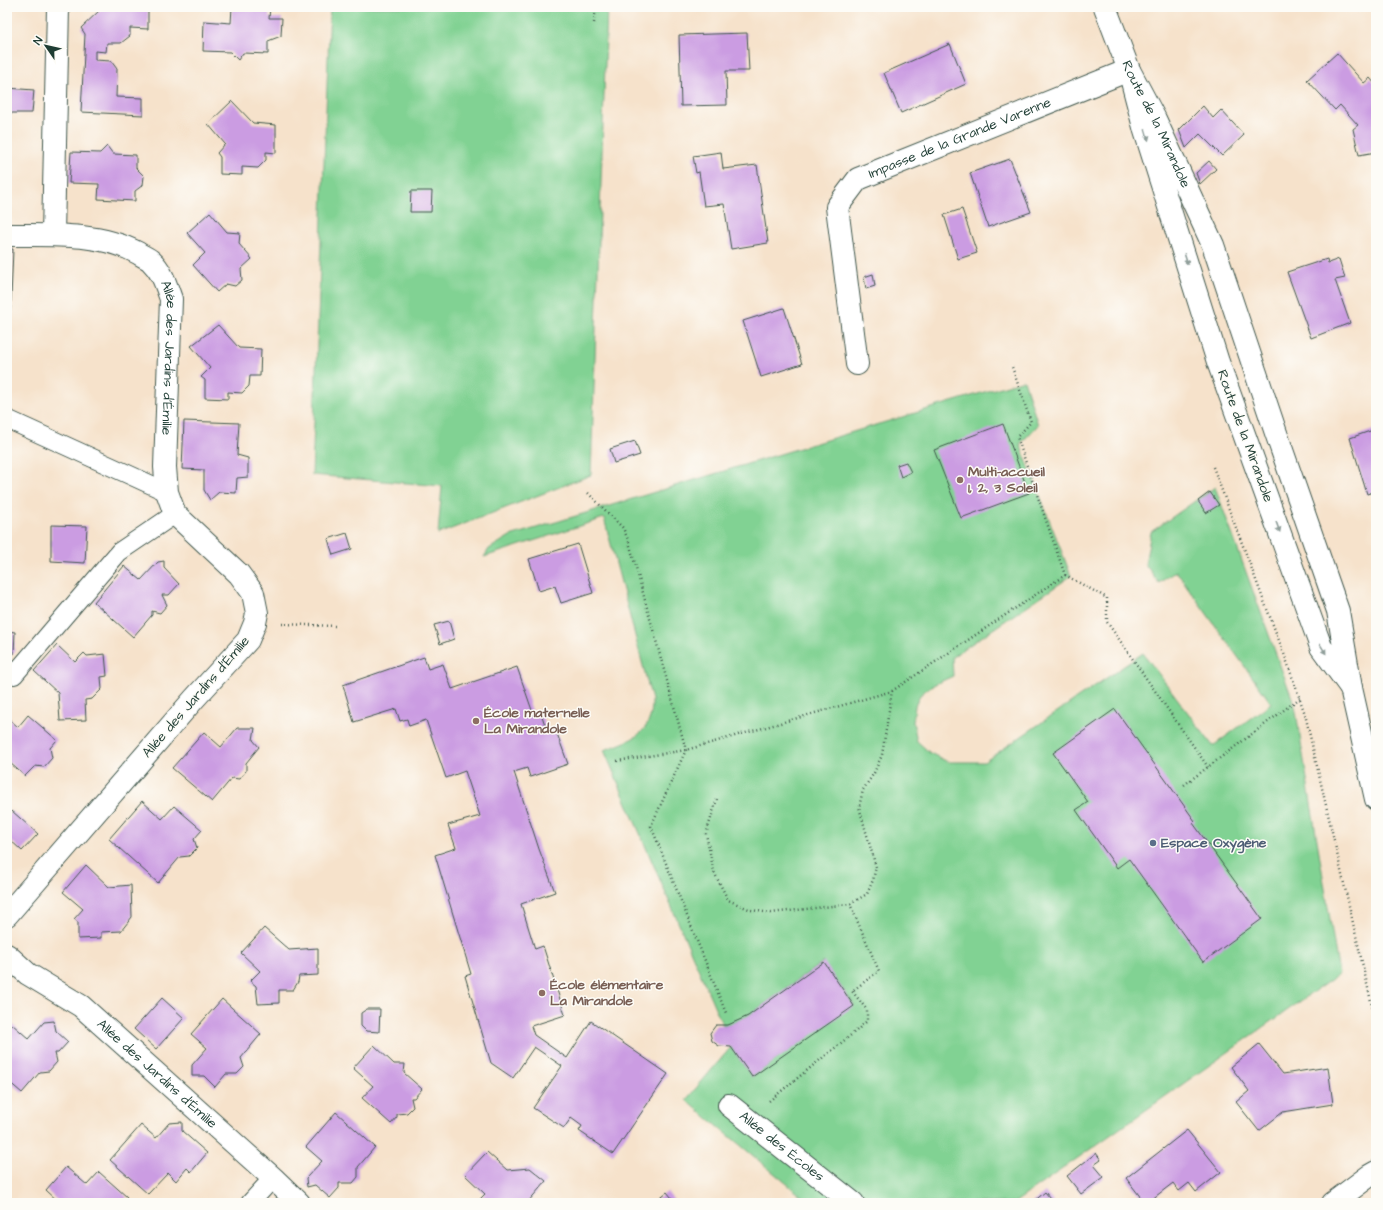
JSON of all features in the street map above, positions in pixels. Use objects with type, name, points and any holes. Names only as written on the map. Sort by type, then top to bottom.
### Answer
[{"type":"street","points":[[53,235],[58,7]]},
{"type":"street","points":[[1104,7],[1129,70]]},
{"type":"street","name":"Impasse de la Grande Varenne","points":[[857,364],[837,207],[858,179],[1129,70]]},
{"type":"street","name":"Route de la Mirandole","points":[[1129,70],[1155,119],[1213,245],[1338,611],[1351,688],[1376,799]]},
{"type":"street","name":"Route de la Mirandole","points":[[1129,70],[1145,131],[1218,362],[1321,646],[1351,688]]},
{"type":"street","name":"Allée des Jardins d'Émilie","points":[[7,235],[53,235],[104,240],[126,246],[151,261],[164,278],[171,298],[166,466],[167,492],[175,514],[239,574],[253,592],[257,613],[255,623],[248,640],[194,699],[7,915]]},
{"type":"street","points":[[1249,445],[1276,433]]},
{"type":"street","name":"Allée des Jardins d'Émilie","points":[[7,955],[28,974],[81,1006],[299,1203]]},
{"type":"street","name":"Allée des Écoles","points":[[729,1105],[853,1203]]},
{"type":"street","points":[[1333,1203],[1376,1172]]},
{"type":"lane","points":[[7,419],[167,492]]},
{"type":"lane","points":[[14,675],[118,552],[175,514]]},
{"type":"lane","points":[[250,1203],[273,1178]]},
{"type":"path","points":[[594,23],[596,7]]},
{"type":"path","points":[[1012,367],[1031,422],[1017,437],[1065,574],[1107,598],[1107,622],[1208,767]]},
{"type":"path","points":[[1213,467],[1306,714],[1376,1023]]},
{"type":"path","points":[[588,493],[623,528],[630,542],[686,750],[651,826],[726,1013]]},
{"type":"path","points":[[617,761],[686,750],[892,692],[1065,574]]},
{"type":"path","points":[[255,623],[335,626]]},
{"type":"path","points":[[717,800],[706,834],[714,872],[728,900],[751,910],[771,913],[850,904],[867,894],[873,880],[876,867],[859,807],[863,790],[874,773],[882,755],[892,692]]},
{"type":"path","points":[[1184,785],[1300,698]]},
{"type":"path","points":[[747,1119],[856,1031],[866,1021],[867,1010],[852,991],[879,971],[850,904]]},
{"type":"green space","points":[[330,7],[607,7],[591,475],[438,534],[442,486],[312,475]]},
{"type":"green space","points":[[1024,380],[1038,425],[1020,444],[1071,576],[952,657],[953,676],[931,686],[920,695],[915,706],[913,722],[917,741],[930,753],[948,762],[984,762],[1143,653],[1213,746],[1271,703],[1176,571],[1159,583],[1145,564],[1151,532],[1215,487],[1295,706],[1339,974],[1014,1203],[810,1203],[686,1100],[731,1047],[752,1077],[854,1005],[823,962],[748,1016],[728,1025],[722,1024],[604,750],[631,739],[644,729],[649,721],[652,700],[604,518],[484,557],[489,549],[510,536]]},
{"type":"building","points":[[97,7],[148,7],[148,29],[130,28],[130,36],[121,43],[107,43],[106,52],[95,51],[95,60],[111,61],[117,69],[116,97],[143,98],[143,115],[81,112],[85,34],[81,28],[100,10]]},
{"type":"building","points":[[232,7],[270,8],[269,18],[282,18],[281,36],[268,41],[268,54],[243,53],[238,60],[230,52],[203,51],[204,21],[231,23]]},
{"type":"building","points":[[747,33],[749,71],[726,71],[727,105],[681,106],[679,35]]},
{"type":"building","points":[[950,44],[966,84],[901,113],[884,73]]},
{"type":"building","points":[[1337,53],[1364,83],[1370,78],[1376,85],[1376,152],[1359,155],[1353,129],[1358,125],[1340,105],[1335,110],[1307,80]]},
{"type":"building","points":[[7,88],[34,90],[32,113],[7,113]]},
{"type":"building","points":[[232,101],[253,123],[276,125],[276,153],[266,152],[266,160],[258,168],[242,167],[242,175],[220,174],[220,157],[217,153],[225,144],[208,124]]},
{"type":"building","points":[[1203,106],[1213,118],[1221,110],[1244,135],[1222,156],[1200,134],[1186,148],[1179,130]]},
{"type":"building","points":[[107,146],[113,154],[136,155],[136,168],[144,176],[143,185],[135,191],[135,201],[98,199],[99,184],[69,183],[71,152],[100,153]]},
{"type":"building","points":[[721,152],[723,169],[757,165],[768,243],[731,249],[724,204],[704,206],[699,172],[696,173],[693,156]]},
{"type":"building","points":[[1010,159],[1031,212],[988,227],[970,173]]},
{"type":"building","points":[[1209,161],[1216,169],[1200,184],[1196,173]]},
{"type":"building","points":[[411,191],[432,191],[431,212],[410,212]]},
{"type":"building","points":[[962,209],[977,253],[958,259],[944,215]]},
{"type":"building","points":[[210,212],[227,232],[240,233],[239,244],[252,259],[241,269],[242,280],[235,286],[226,284],[217,292],[193,265],[205,253],[187,233]]},
{"type":"building","points":[[7,249],[13,249],[9,348],[7,347]]},
{"type":"building","points":[[1327,259],[1328,263],[1339,259],[1345,278],[1335,280],[1350,323],[1311,338],[1287,272]]},
{"type":"building","points":[[873,274],[875,286],[866,289],[864,277]]},
{"type":"building","points":[[784,308],[802,364],[761,377],[743,321]]},
{"type":"building","points":[[218,325],[239,348],[261,349],[260,376],[250,376],[249,386],[242,393],[228,392],[228,399],[205,398],[205,380],[201,377],[210,368],[191,346]]},
{"type":"building","points":[[184,421],[239,423],[237,455],[248,458],[248,477],[237,478],[236,493],[219,492],[210,500],[204,490],[204,470],[182,469]]},
{"type":"building","points":[[1003,424],[1029,493],[961,518],[934,450]]},
{"type":"building","points":[[1376,429],[1376,491],[1367,494],[1350,438]]},
{"type":"building","points":[[635,441],[640,455],[614,463],[610,449]]},
{"type":"building","points":[[906,462],[911,472],[901,477],[897,465]]},
{"type":"building","points":[[1210,492],[1219,505],[1206,513],[1198,501]]},
{"type":"building","points":[[51,525],[87,526],[85,563],[51,561]]},
{"type":"building","points":[[347,533],[352,549],[333,555],[328,539]]},
{"type":"building","points":[[578,544],[593,593],[561,603],[555,586],[539,591],[529,559]]},
{"type":"building","points":[[164,561],[164,568],[179,584],[169,595],[162,595],[167,605],[160,613],[152,611],[152,615],[133,637],[94,602],[124,566],[141,580],[158,562]]},
{"type":"building","points":[[449,621],[454,639],[440,644],[434,625]]},
{"type":"building","points":[[7,631],[15,632],[14,654],[7,654]]},
{"type":"building","points":[[57,645],[75,662],[84,653],[87,656],[105,654],[107,676],[101,677],[102,689],[92,699],[85,700],[86,720],[60,721],[58,693],[34,671]]},
{"type":"building","points":[[424,657],[428,669],[443,664],[452,689],[517,667],[534,716],[541,713],[547,731],[555,728],[568,764],[530,777],[527,768],[514,772],[539,849],[555,892],[521,904],[535,949],[543,946],[565,1015],[531,1026],[534,1035],[567,1058],[591,1021],[668,1074],[613,1154],[579,1131],[582,1126],[571,1118],[564,1128],[533,1108],[562,1066],[534,1047],[513,1078],[491,1063],[465,976],[471,974],[435,855],[456,848],[448,825],[480,816],[465,771],[446,778],[426,720],[409,726],[407,719],[400,721],[396,709],[354,722],[343,685]]},
{"type":"building","name":"Espace Oxygène","points":[[1115,709],[1195,821],[1193,823],[1262,919],[1203,962],[1129,859],[1117,868],[1076,810],[1088,802],[1053,753]]},
{"type":"building","points":[[28,715],[57,740],[50,748],[52,758],[44,767],[35,766],[25,776],[10,763],[7,763],[7,717],[18,727]]},
{"type":"building","points":[[237,728],[255,728],[253,740],[259,747],[246,763],[246,771],[239,779],[232,778],[212,802],[172,768],[204,732],[221,747]]},
{"type":"building","points":[[142,801],[162,819],[174,806],[202,830],[194,839],[197,848],[189,856],[180,857],[158,883],[109,839]]},
{"type":"building","points":[[12,811],[38,834],[22,851],[7,837],[7,817]]},
{"type":"building","points":[[86,865],[109,887],[131,885],[132,917],[121,931],[101,932],[101,938],[78,939],[78,922],[74,919],[83,909],[63,892]]},
{"type":"building","points":[[264,928],[289,950],[318,948],[318,975],[299,976],[298,982],[293,990],[279,990],[279,1003],[258,1004],[256,986],[250,981],[260,971],[241,953]]},
{"type":"building","points":[[824,962],[854,1006],[752,1077],[731,1047],[719,1046],[712,1041],[710,1033],[716,1025],[728,1025],[748,1016]]},
{"type":"building","points":[[162,998],[184,1018],[156,1049],[134,1029]]},
{"type":"building","points":[[222,999],[261,1034],[241,1058],[244,1067],[237,1074],[226,1074],[215,1087],[204,1076],[192,1076],[192,1065],[207,1048],[191,1034]]},
{"type":"building","points":[[367,1009],[380,1009],[379,1032],[366,1031],[361,1026],[361,1013]]},
{"type":"building","points":[[54,1021],[56,1031],[68,1042],[58,1053],[55,1053],[57,1062],[49,1071],[40,1072],[22,1093],[7,1080],[7,1030],[12,1024],[29,1039],[44,1022]]},
{"type":"building","points":[[1259,1044],[1283,1074],[1328,1067],[1333,1104],[1283,1112],[1259,1131],[1236,1102],[1249,1091],[1231,1067]]},
{"type":"building","points":[[374,1045],[394,1064],[405,1064],[404,1073],[422,1089],[414,1098],[411,1098],[413,1107],[407,1113],[397,1114],[397,1117],[391,1124],[362,1098],[373,1086],[353,1068]]},
{"type":"building","points":[[336,1112],[375,1147],[358,1167],[358,1177],[353,1183],[339,1183],[339,1188],[330,1198],[315,1185],[307,1187],[306,1178],[322,1161],[306,1147]]},
{"type":"building","points":[[182,1122],[182,1131],[207,1153],[191,1172],[187,1168],[176,1181],[168,1173],[148,1194],[110,1160],[141,1125],[156,1138],[169,1123]]},
{"type":"building","points":[[1187,1130],[1221,1172],[1196,1192],[1189,1183],[1179,1191],[1173,1183],[1145,1203],[1126,1178]]},
{"type":"building","points":[[487,1152],[507,1170],[530,1168],[546,1181],[527,1203],[476,1203],[485,1194],[465,1175]]},
{"type":"building","points":[[1096,1153],[1101,1160],[1094,1165],[1104,1177],[1081,1194],[1067,1176]]},
{"type":"building","points":[[66,1167],[87,1185],[99,1172],[127,1197],[122,1203],[60,1203],[46,1190]]},
{"type":"building","points":[[667,1192],[676,1203],[653,1203]]},
{"type":"building","points":[[1045,1192],[1054,1203],[1032,1203]]},
{"type":"place","name":"Multi-accueil 1, 2, 3 Soleil","points":[[960,480]]},
{"type":"place","name":"École maternelle La Mirandole","points":[[476,721]]},
{"type":"place","name":"Espace Oxygène","points":[[1153,843]]},
{"type":"place","name":"École élémentaire La Mirandole","points":[[542,993]]}]
